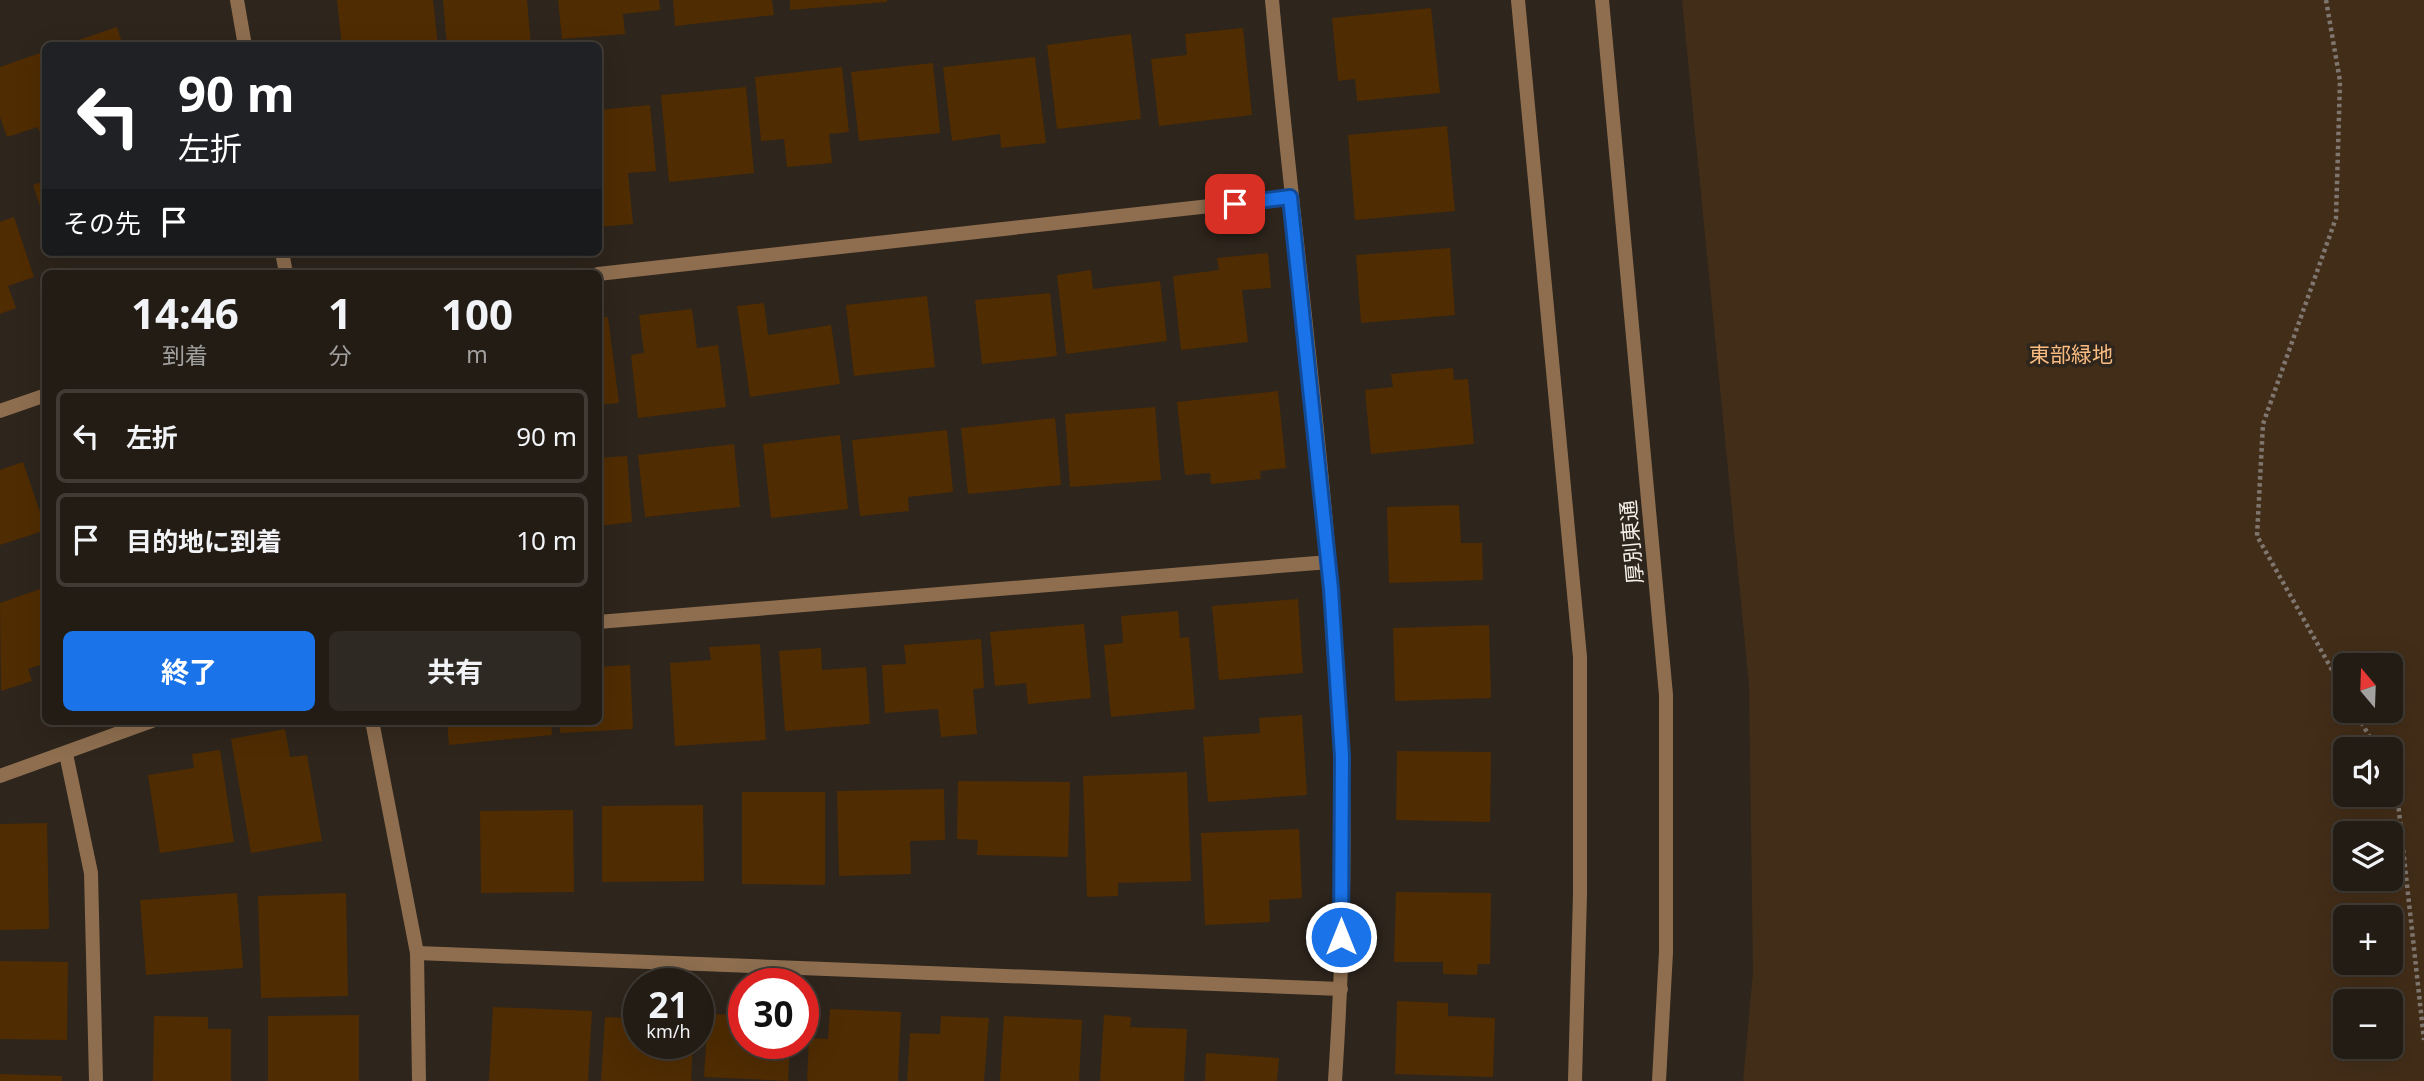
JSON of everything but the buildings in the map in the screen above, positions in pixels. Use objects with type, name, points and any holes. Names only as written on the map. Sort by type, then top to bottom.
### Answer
[{"type":"street","points":[[237,0],[244,42]]},
{"type":"street","points":[[1272,0],[1329,562],[1342,756],[1341,989],[1335,1081]]},
{"type":"street","points":[[1518,0],[1580,657],[1580,894],[1575,1081]]},
{"type":"street","name":"厚別東通","points":[[1602,0],[1666,695],[1666,952],[1659,1081]]},
{"type":"street","points":[[602,274],[1290,197]]},
{"type":"street","points":[[0,411],[42,396]]},
{"type":"street","points":[[602,622],[1329,562]]},
{"type":"street","points":[[0,776],[142,725]]},
{"type":"street","points":[[373,725],[416,953],[419,1081]]},
{"type":"street","points":[[66,754],[92,873],[96,1081]]},
{"type":"street","points":[[416,953],[1341,989]]},
{"type":"path","points":[[2326,0],[2340,81],[2336,218],[2263,424],[2257,536],[2333,672]]},
{"type":"path","points":[[2399,807],[2424,1040]]},
{"type":"green space","name":"東部緑地","points":[[1682,0],[2424,0],[2424,1081],[1743,1081],[1753,973],[1749,684]]},
{"type":"route","points":[[1235,204],[1290,197],[1331,589],[1342,756],[1341,937]]}]
